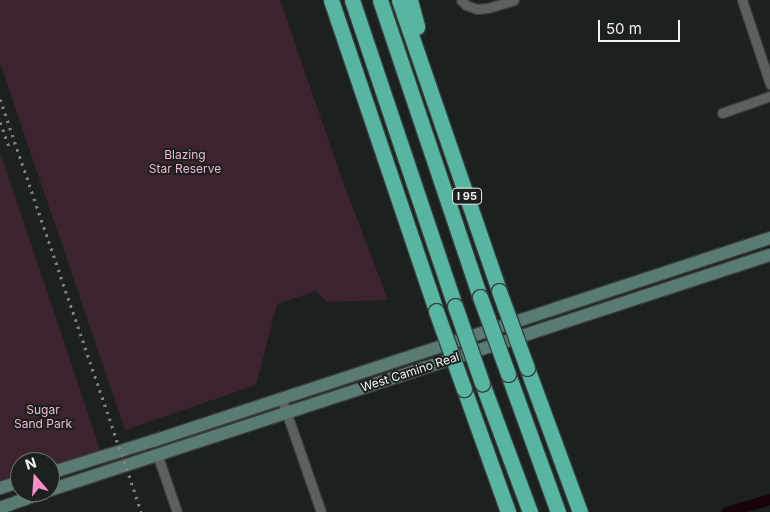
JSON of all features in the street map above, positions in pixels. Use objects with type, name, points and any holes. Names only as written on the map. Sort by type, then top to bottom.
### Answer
[{"type":"highway","points":[[331,0],[436,311],[508,512]]},
{"type":"highway","points":[[352,0],[455,306],[530,512]]},
{"type":"highway","points":[[380,0],[480,297],[558,512]]},
{"type":"highway","name":"I 95","points":[[399,0],[499,291],[580,512]]},
{"type":"highway","points":[[410,0],[435,102]]},
{"type":"street","points":[[462,0],[466,5],[477,9],[488,8],[514,0]]},
{"type":"street","points":[[742,0],[770,84]]},
{"type":"street","points":[[722,113],[770,96]]},
{"type":"street","name":"West Camino Real","points":[[60,470],[770,238]]},
{"type":"street","name":"West Camino Real","points":[[60,487],[770,255]]},
{"type":"street","points":[[281,397],[320,512]]},
{"type":"street","points":[[157,454],[177,512]]},
{"type":"street","points":[[0,508],[17,502]]},
{"type":"green space","name":"Blazing Star Reserve","points":[[0,0],[280,0],[343,182],[388,300],[327,302],[316,291],[277,304],[256,385],[125,430],[0,63]]},
{"type":"green space","name":"Sugar Sand Park","points":[[0,152],[101,452],[60,465],[60,452],[10,452],[10,481],[0,484]]},
{"type":"waterway","points":[[726,512],[770,499]]},
{"type":"railway","points":[[0,99],[141,512]]},
{"type":"railway","points":[[0,122],[10,150]]}]
